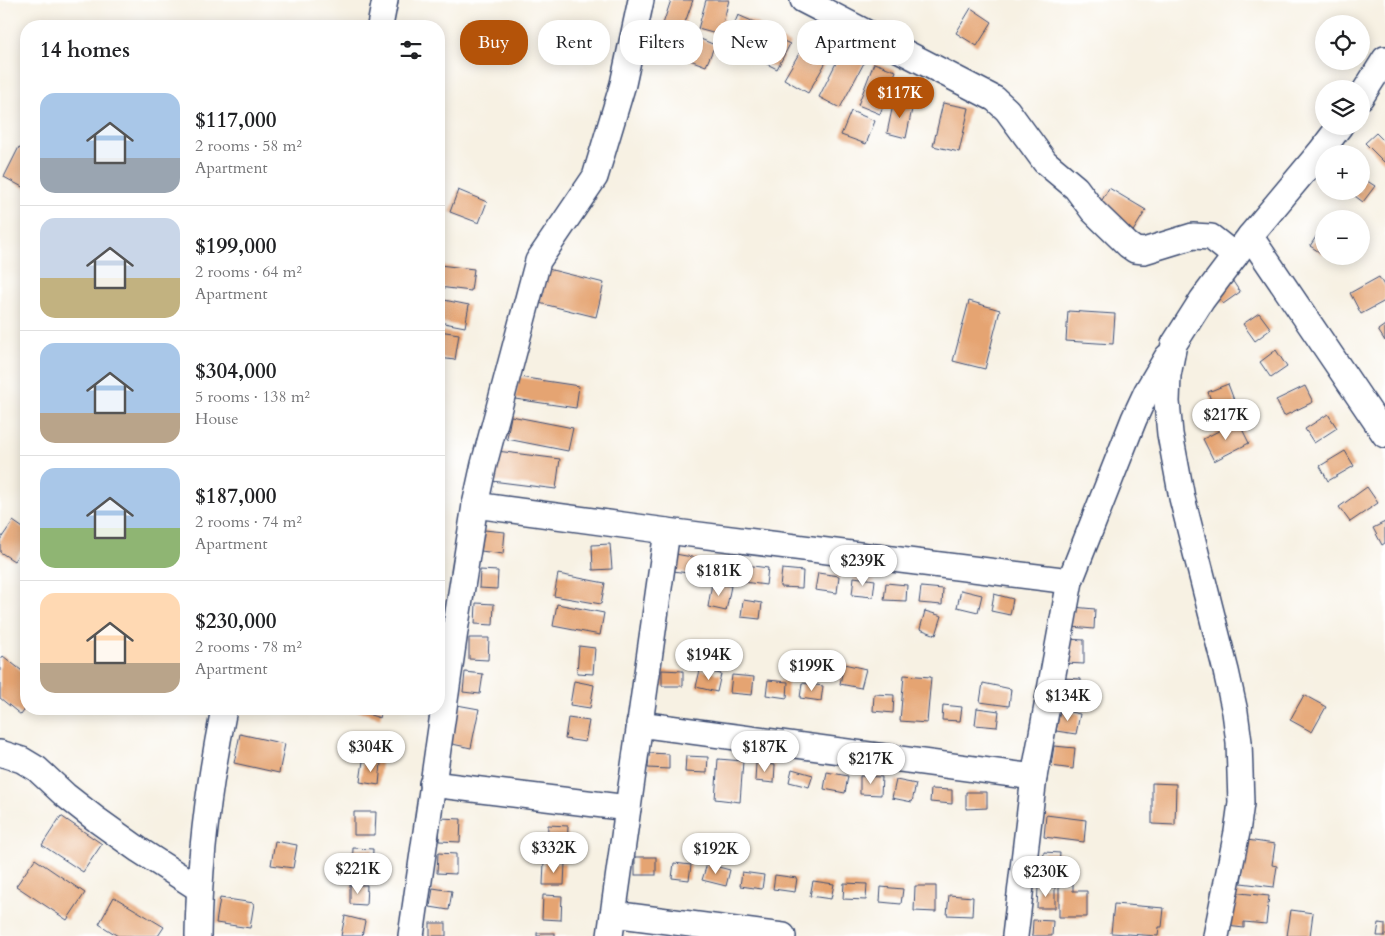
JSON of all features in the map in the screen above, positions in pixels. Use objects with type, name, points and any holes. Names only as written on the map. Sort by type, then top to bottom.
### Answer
[{"type":"street","points":[[381,20],[385,0]]},
{"type":"street","points":[[445,700],[475,505],[484,464],[538,261],[595,177],[623,84],[641,0]]},
{"type":"street","points":[[803,0],[995,99],[1007,110],[1044,162],[1076,188],[1093,211],[1135,250],[1144,251],[1193,236],[1211,237],[1235,256]]},
{"type":"street","points":[[1370,83],[1385,59]]},
{"type":"street","points":[[1015,936],[1034,777],[1070,581],[1134,419],[1174,344],[1202,300],[1250,236],[1334,135]]},
{"type":"street","points":[[1250,236],[1385,435]]},
{"type":"street","points":[[1174,344],[1167,402],[1170,434],[1182,498],[1235,712],[1240,757],[1240,803],[1237,832],[1216,936]]},
{"type":"street","points":[[475,505],[1070,581]]},
{"type":"street","points":[[667,531],[612,925],[783,936]]},
{"type":"street","points":[[198,936],[198,888],[213,770],[223,715]]},
{"type":"street","points":[[411,936],[443,715]]},
{"type":"street","points":[[639,724],[1034,777]]},
{"type":"street","points":[[0,753],[22,760],[38,769],[97,820],[138,850],[198,888]]},
{"type":"street","points":[[432,784],[628,808]]},
{"type":"building","points":[[671,0],[693,0],[686,20],[664,20]]},
{"type":"building","points":[[706,0],[729,0],[724,20],[713,20],[713,33],[703,30],[703,20],[700,20]]},
{"type":"building","points":[[971,8],[992,22],[977,46],[956,33]]},
{"type":"building","points":[[738,15],[750,20],[736,20]]},
{"type":"building","points":[[703,40],[713,44],[713,50],[706,66],[703,65]]},
{"type":"building","points":[[797,57],[797,65],[824,65],[808,93],[784,79]]},
{"type":"building","points":[[769,65],[779,65],[777,69]]},
{"type":"building","points":[[835,65],[863,65],[840,108],[819,97]]},
{"type":"building","points":[[873,65],[880,65],[896,71],[880,114],[858,105]]},
{"type":"building","points":[[894,100],[913,104],[906,138],[887,133]]},
{"type":"building","points":[[943,103],[969,108],[959,152],[933,146]]},
{"type":"building","points":[[851,111],[875,121],[866,144],[841,135]]},
{"type":"building","points":[[1376,133],[1385,142],[1385,163],[1370,148],[1370,145],[1365,143]]},
{"type":"building","points":[[19,147],[20,186],[4,177]]},
{"type":"building","points":[[1370,183],[1375,186],[1370,193]]},
{"type":"building","points":[[1109,188],[1146,210],[1132,233],[1095,212]]},
{"type":"building","points":[[458,190],[487,202],[479,223],[450,212]]},
{"type":"building","points":[[1315,238],[1315,249],[1310,246]]},
{"type":"building","points":[[445,266],[474,269],[471,291],[445,288]]},
{"type":"building","points":[[548,269],[604,283],[596,317],[539,303]]},
{"type":"building","points":[[1379,277],[1385,287],[1385,301],[1361,314],[1350,293]]},
{"type":"building","points":[[1232,280],[1240,292],[1223,304],[1215,292]]},
{"type":"building","points":[[445,300],[469,305],[465,327],[445,323]]},
{"type":"building","points":[[969,301],[1000,310],[985,369],[953,361]]},
{"type":"building","points":[[1068,311],[1115,314],[1113,344],[1066,341]]},
{"type":"building","points":[[1259,313],[1271,329],[1255,341],[1243,324]]},
{"type":"building","points":[[1385,325],[1385,341],[1378,330]]},
{"type":"building","points":[[445,332],[459,334],[455,360],[445,359]]},
{"type":"building","points":[[1276,350],[1287,367],[1271,378],[1260,362]]},
{"type":"building","points":[[519,377],[579,386],[576,408],[515,399]]},
{"type":"building","points":[[1228,384],[1237,408],[1216,415],[1208,392]]},
{"type":"building","points":[[1305,386],[1313,402],[1284,416],[1276,400]]},
{"type":"building","points":[[1328,414],[1337,428],[1314,443],[1305,429]]},
{"type":"building","points":[[511,416],[573,428],[568,451],[507,439]]},
{"type":"building","points":[[1238,421],[1249,443],[1214,461],[1203,439]]},
{"type":"building","points":[[497,451],[560,459],[556,489],[492,481]]},
{"type":"building","points":[[1345,451],[1354,466],[1328,481],[1320,466]]},
{"type":"building","points":[[1367,487],[1378,503],[1350,522],[1339,507]]},
{"type":"building","points":[[13,521],[20,526],[20,552],[14,561],[0,552],[0,540]]},
{"type":"building","points":[[1385,522],[1385,543],[1382,545],[1373,528]]},
{"type":"building","points":[[484,530],[505,532],[503,554],[481,551]]},
{"type":"building","points":[[610,544],[612,569],[593,570],[592,545]]},
{"type":"building","points":[[675,554],[698,558],[695,574],[673,571]]},
{"type":"building","points":[[711,561],[734,562],[734,578],[711,577]]},
{"type":"building","points":[[746,565],[768,568],[766,585],[744,582]]},
{"type":"building","points":[[782,569],[803,571],[802,588],[780,587]]},
{"type":"building","points":[[480,570],[498,571],[497,589],[479,588]]},
{"type":"building","points":[[818,573],[839,576],[837,593],[815,590]]},
{"type":"building","points":[[558,574],[605,583],[601,604],[554,596]]},
{"type":"building","points":[[854,577],[875,580],[873,597],[852,595]]},
{"type":"building","points":[[712,583],[731,586],[726,611],[708,607]]},
{"type":"building","points":[[886,583],[907,585],[906,601],[884,600]]},
{"type":"building","points":[[921,587],[943,589],[942,605],[919,603]]},
{"type":"building","points":[[961,590],[982,595],[978,612],[957,607]]},
{"type":"building","points":[[994,594],[1013,599],[1010,615],[991,611]]},
{"type":"building","points":[[743,600],[762,603],[760,619],[741,617]]},
{"type":"building","points":[[476,603],[494,604],[493,625],[475,624]]},
{"type":"building","points":[[557,604],[604,613],[600,635],[553,626]]},
{"type":"building","points":[[1073,607],[1095,609],[1094,629],[1071,627]]},
{"type":"building","points":[[925,611],[942,616],[936,635],[920,629]]},
{"type":"building","points":[[469,638],[489,638],[488,660],[469,659]]},
{"type":"building","points":[[1066,639],[1084,640],[1084,664],[1065,663]]},
{"type":"building","points":[[579,646],[595,648],[593,674],[577,673]]},
{"type":"building","points":[[3,656],[20,669],[20,714],[0,698],[0,660]]},
{"type":"building","points":[[844,664],[866,669],[861,688],[840,684]]},
{"type":"building","points":[[662,670],[683,671],[683,686],[662,686]]},
{"type":"building","points":[[700,670],[721,674],[717,692],[696,687]]},
{"type":"building","points":[[465,672],[483,674],[480,694],[463,692]]},
{"type":"building","points":[[732,675],[754,677],[752,695],[730,693]]},
{"type":"building","points":[[904,675],[931,677],[927,723],[900,721]]},
{"type":"building","points":[[1063,678],[1081,679],[1080,697],[1062,696]]},
{"type":"building","points":[[768,680],[788,682],[787,698],[766,695]]},
{"type":"building","points":[[574,681],[594,685],[590,708],[570,705]]},
{"type":"building","points":[[802,683],[823,686],[821,701],[800,698]]},
{"type":"building","points":[[983,683],[1011,689],[1009,706],[980,702]]},
{"type":"building","points":[[874,694],[894,695],[893,713],[873,711]]},
{"type":"building","points":[[1304,695],[1326,707],[1312,732],[1290,720]]},
{"type":"building","points":[[457,705],[479,709],[471,748],[443,742],[453,724]]},
{"type":"building","points":[[943,705],[962,707],[960,721],[942,720]]},
{"type":"building","points":[[977,708],[999,711],[997,727],[975,725]]},
{"type":"building","points":[[1060,710],[1080,714],[1076,734],[1056,731]]},
{"type":"building","points":[[568,718],[589,721],[585,742],[565,739]]},
{"type":"building","points":[[240,734],[285,744],[279,773],[234,763]]},
{"type":"building","points":[[1054,746],[1075,748],[1073,769],[1051,766]]},
{"type":"building","points":[[649,753],[669,754],[669,769],[648,768]]},
{"type":"building","points":[[686,756],[708,757],[707,773],[685,772]]},
{"type":"building","points":[[718,759],[743,761],[740,802],[715,799]]},
{"type":"building","points":[[363,761],[381,763],[379,785],[360,782]]},
{"type":"building","points":[[756,763],[775,765],[774,783],[755,781]]},
{"type":"building","points":[[792,769],[813,775],[809,787],[789,782]]},
{"type":"building","points":[[827,772],[848,776],[845,793],[824,789]]},
{"type":"building","points":[[860,776],[882,777],[881,795],[860,794]]},
{"type":"building","points":[[896,780],[916,784],[912,802],[892,798]]},
{"type":"building","points":[[1152,783],[1176,784],[1175,825],[1152,824]]},
{"type":"building","points":[[931,789],[952,790],[952,804],[930,802]]},
{"type":"building","points":[[966,792],[987,792],[987,808],[966,809]]},
{"type":"building","points":[[354,812],[376,812],[375,835],[354,835]]},
{"type":"building","points":[[1046,815],[1086,820],[1084,842],[1044,837]]},
{"type":"building","points":[[61,816],[102,844],[83,872],[42,845]]},
{"type":"building","points":[[440,818],[461,819],[460,842],[439,841]]},
{"type":"building","points":[[548,825],[568,826],[567,851],[547,850]]},
{"type":"building","points":[[1247,840],[1275,844],[1272,865],[1277,866],[1274,887],[1241,883]]},
{"type":"building","points":[[275,841],[297,845],[293,868],[271,865]]},
{"type":"building","points":[[353,848],[373,849],[372,871],[352,870]]},
{"type":"building","points":[[1044,852],[1060,853],[1058,874],[1042,872]]},
{"type":"building","points":[[438,853],[456,854],[456,874],[437,873]]},
{"type":"building","points":[[635,857],[656,857],[656,875],[635,875]]},
{"type":"building","points":[[35,859],[85,893],[67,920],[16,886]]},
{"type":"building","points":[[544,862],[565,863],[564,885],[543,885]]},
{"type":"building","points":[[674,863],[691,865],[689,880],[672,878]]},
{"type":"building","points":[[707,864],[730,870],[726,886],[702,880]]},
{"type":"building","points":[[742,872],[764,875],[762,889],[740,886]]},
{"type":"building","points":[[775,875],[797,878],[795,892],[773,889]]},
{"type":"building","points":[[813,881],[834,884],[831,899],[810,896]]},
{"type":"building","points":[[844,883],[867,884],[866,900],[843,899]]},
{"type":"building","points":[[1059,884],[1073,884],[1073,891],[1087,891],[1087,917],[1059,917]]},
{"type":"building","points":[[350,885],[367,885],[366,905],[350,904]]},
{"type":"building","points":[[915,886],[936,886],[936,912],[914,911]]},
{"type":"building","points":[[881,887],[903,889],[901,904],[880,902]]},
{"type":"building","points":[[1038,887],[1055,887],[1055,908],[1037,908]]},
{"type":"building","points":[[433,888],[452,891],[449,910],[430,907]]},
{"type":"building","points":[[1230,892],[1269,896],[1266,924],[1244,922],[1244,928],[1227,926]]},
{"type":"building","points":[[543,895],[562,896],[561,920],[542,919]]},
{"type":"building","points":[[949,895],[973,897],[972,916],[947,915]]},
{"type":"building","points":[[114,897],[164,927],[158,936],[118,936],[99,924]]},
{"type":"building","points":[[220,898],[254,903],[250,928],[216,923]]},
{"type":"building","points":[[1114,904],[1164,908],[1162,927],[1159,927],[1158,936],[1111,933]]},
{"type":"building","points":[[1291,910],[1313,913],[1310,936],[1287,936]]},
{"type":"building","points":[[345,916],[365,921],[362,936],[341,936]]},
{"type":"building","points":[[1033,920],[1053,921],[1052,936],[1032,936]]},
{"type":"building","points":[[430,923],[446,923],[446,936],[430,936]]},
{"type":"building","points":[[1379,923],[1385,924],[1385,936],[1377,936]]},
{"type":"building","points":[[537,933],[555,933],[555,936],[537,936]]}]
